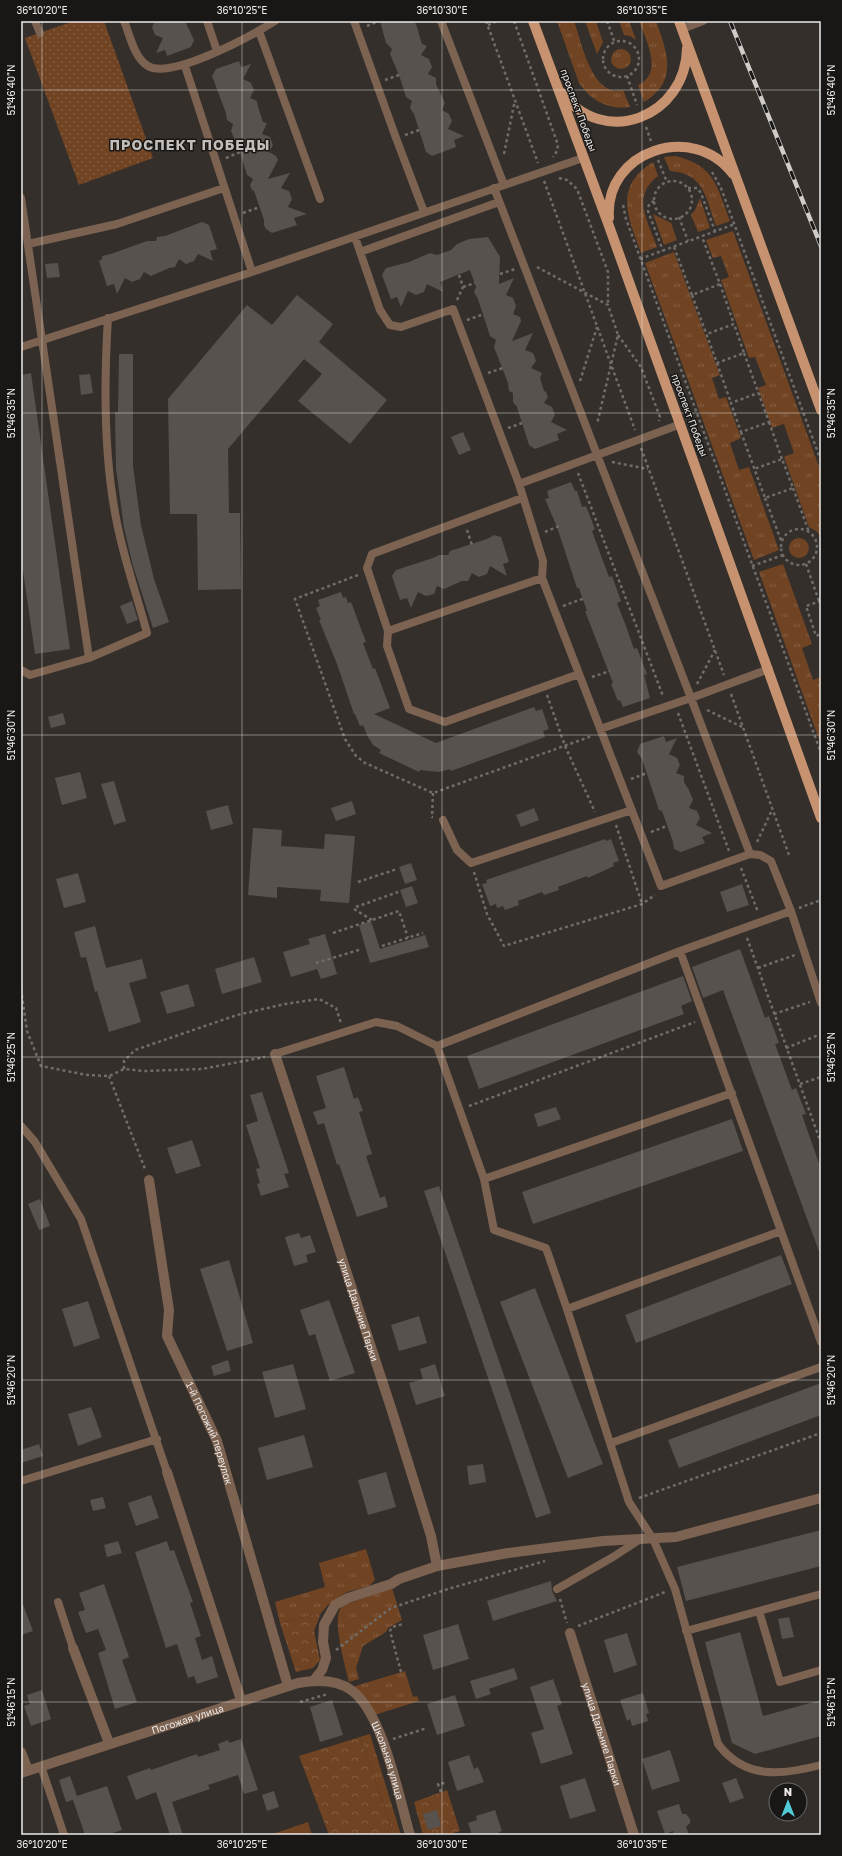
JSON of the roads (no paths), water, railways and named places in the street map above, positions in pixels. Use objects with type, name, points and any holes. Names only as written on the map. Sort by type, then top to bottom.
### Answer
[{"type":"main road","name":"проспект Победы","points":[[533,21],[681,424],[821,818]]},
{"type":"main road","points":[[680,25],[821,410]]},
{"type":"main road","points":[[557,86],[572,104],[592,116],[616,121],[639,118],[660,107],[676,90],[685,68],[687,44]]},
{"type":"main road","points":[[609,226],[610,202],[618,180],[633,162],[653,150],[677,146],[700,150],[721,161],[736,179]]},
{"type":"street","name":"улица Дальние Парки","points":[[275,1054],[392,1411],[430,1536],[437,1566]]},
{"type":"street","name":"1-й Погожий переулок","points":[[149,1180],[170,1310],[167,1336],[217,1441],[288,1686]]},
{"type":"street","points":[[168,1472],[241,1700]]},
{"type":"street","points":[[314,1680],[322,1670],[326,1658],[323,1642],[324,1625],[335,1606],[348,1598],[437,1566],[463,1560],[603,1541],[676,1537],[821,1498]]},
{"type":"street","name":"улица Дальние Парки","points":[[571,1630],[634,1835]]},
{"type":"street","points":[[73,1648],[109,1743]]},
{"type":"street","name":"Погожая улица","points":[[24,1771],[288,1686],[314,1680],[334,1683],[353,1691]]},
{"type":"street","name":"Школьная улица","points":[[353,1691],[368,1709],[383,1742],[410,1835]]},
{"type":"street","points":[[21,1752],[24,1771]]},
{"type":"lane","points":[[36,21],[40,33]]},
{"type":"lane","points":[[124,21],[136,52],[148,67],[161,70],[185,66],[259,31],[275,21]]},
{"type":"lane","points":[[207,21],[217,51]]},
{"type":"lane","points":[[354,21],[424,212]]},
{"type":"lane","points":[[441,21],[504,185]]},
{"type":"lane","points":[[680,25],[703,21]]},
{"type":"lane","points":[[259,31],[320,199]]},
{"type":"lane","points":[[185,66],[252,272]]},
{"type":"lane","points":[[21,347],[252,272],[584,158]]},
{"type":"lane","points":[[28,244],[117,224],[224,188]]},
{"type":"lane","points":[[494,188],[750,854]]},
{"type":"lane","points":[[21,198],[89,658]]},
{"type":"lane","points":[[360,252],[499,202]]},
{"type":"lane","points":[[355,236],[380,310],[390,325],[401,327],[453,309],[519,484],[522,498],[543,560],[542,578],[661,886],[750,854],[760,855],[771,861],[791,911],[820,1000]]},
{"type":"lane","points":[[21,670],[30,674],[89,658],[147,633],[116,519],[109,465],[106,354],[108,318]]},
{"type":"lane","points":[[519,484],[681,424]]},
{"type":"lane","points":[[522,498],[372,554],[367,568],[388,631],[387,646],[409,709],[445,722],[544,686],[580,678]]},
{"type":"lane","points":[[388,631],[542,578]]},
{"type":"lane","points":[[600,729],[691,698],[769,669]]},
{"type":"lane","points":[[443,820],[457,850],[471,863],[632,810]]},
{"type":"lane","points":[[437,1046],[680,951],[791,911]]},
{"type":"lane","points":[[680,951],[821,1342]]},
{"type":"lane","points":[[275,1054],[376,1022],[397,1026],[437,1046],[484,1179],[494,1230],[546,1248],[568,1309],[629,1502],[653,1539],[676,1589],[686,1631],[718,1744],[725,1753],[750,1769],[778,1774],[821,1765]]},
{"type":"lane","points":[[484,1179],[732,1093]]},
{"type":"lane","points":[[21,1126],[35,1142],[81,1219],[168,1472]]},
{"type":"lane","points":[[568,1309],[781,1231]]},
{"type":"lane","points":[[610,1443],[821,1366]]},
{"type":"lane","points":[[21,1481],[157,1439]]},
{"type":"lane","points":[[557,1589],[613,1557],[639,1540]]},
{"type":"lane","points":[[686,1631],[821,1594]]},
{"type":"lane","points":[[58,1602],[73,1648]]},
{"type":"lane","points":[[759,1611],[780,1682],[821,1670]]},
{"type":"lane","points":[[41,1766],[64,1835]]},
{"type":"railway","points":[[730,21],[821,246]]},
{"type":"district","name":"ПРОСПЕКТ ПОБЕДЫ","points":[[190,145]]}]
